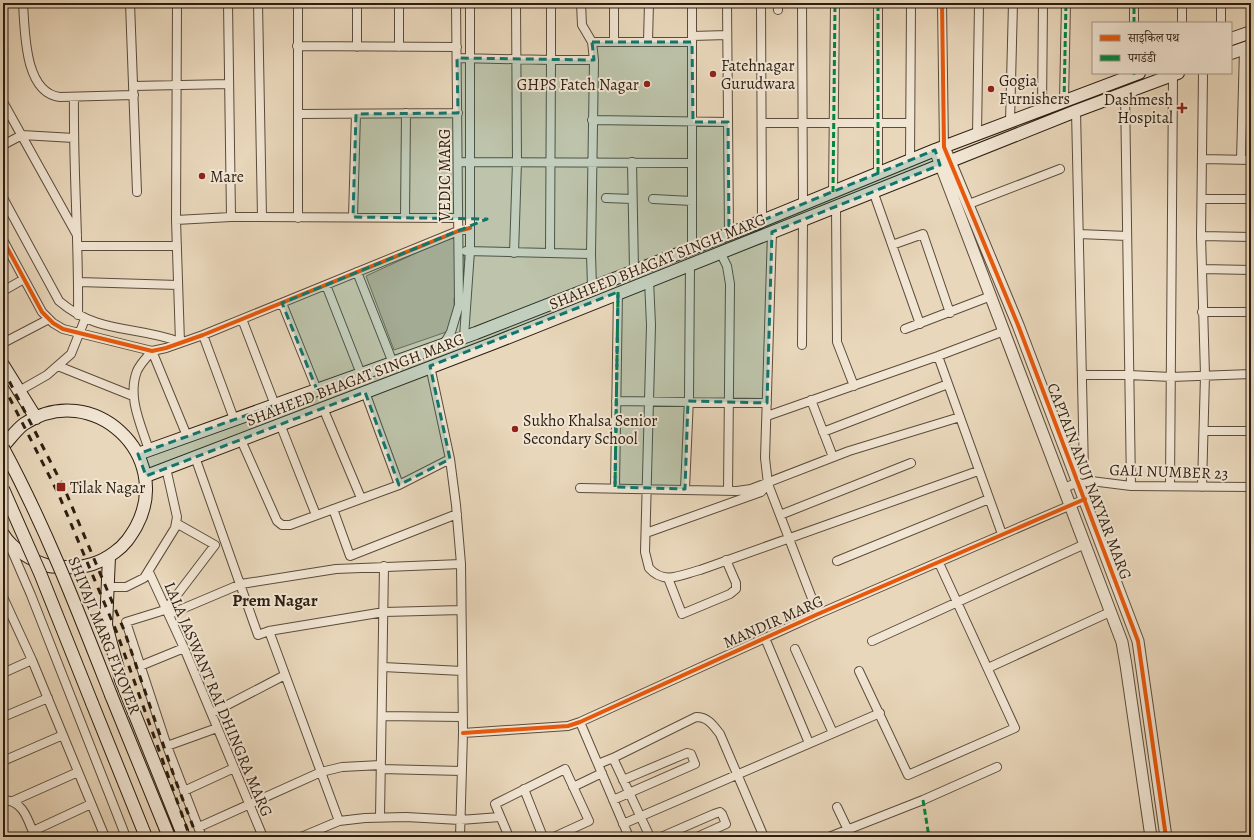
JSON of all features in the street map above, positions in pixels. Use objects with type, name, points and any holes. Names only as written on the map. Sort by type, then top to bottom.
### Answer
[{"type":"main road","points":[[1232,39],[1251,32]]},
{"type":"main road","points":[[1232,53],[1247,47]]},
{"type":"main road","name":"SHAHEED BHAGAT SINGH MARG","points":[[144,452],[464,337],[762,221],[910,160],[1135,74]]},
{"type":"main road","name":"SHAHEED BHAGAT SINGH MARG","points":[[146,476],[365,392],[1076,111],[1176,74]]},
{"type":"main road","points":[[3,365],[36,418]]},
{"type":"main road","points":[[3,447],[23,425],[36,418],[51,413],[79,411],[101,418],[144,452],[146,476],[143,512],[128,541],[109,557],[90,565],[74,568],[49,566],[23,554],[4,537]]},
{"type":"main road","name":"SHIVAJI MARG FLYOVER","points":[[3,447],[28,494],[59,563],[169,837]]},
{"type":"main road","points":[[3,489],[40,573],[146,837]]},
{"type":"main road","points":[[109,557],[106,625],[121,680],[184,837]]},
{"type":"street","points":[[23,3],[26,50],[38,80],[45,92],[52,96],[74,97],[134,95]]},
{"type":"street","points":[[130,3],[137,192]]},
{"type":"street","points":[[176,3],[176,220],[180,342]]},
{"type":"street","points":[[228,3],[231,217]]},
{"type":"street","points":[[258,3],[262,217]]},
{"type":"street","points":[[298,3],[298,218]]},
{"type":"street","points":[[357,3],[357,47]]},
{"type":"street","points":[[399,3],[399,47]]},
{"type":"street","name":"VEDIC MARG","points":[[444,344],[451,332],[459,306],[456,3]]},
{"type":"street","name":"VEDIC MARG","points":[[464,337],[470,251],[470,3]]},
{"type":"street","points":[[514,253],[517,162],[516,3]]},
{"type":"street","points":[[550,254],[551,3]]},
{"type":"street","points":[[581,3],[582,25],[592,42],[594,60],[592,120],[592,287]]},
{"type":"street","points":[[614,3],[614,42]]},
{"type":"street","points":[[648,41],[649,3]]},
{"type":"street","points":[[692,3],[692,248]]},
{"type":"street","points":[[727,3],[729,234]]},
{"type":"street","points":[[761,3],[762,221]]},
{"type":"street","points":[[802,3],[803,204]]},
{"type":"street","points":[[833,192],[835,3]]},
{"type":"street","points":[[878,3],[878,173]]},
{"type":"street","points":[[910,160],[911,3]]},
{"type":"street","points":[[940,149],[942,3]]},
{"type":"street","points":[[977,135],[979,3]]},
{"type":"street","points":[[1010,122],[1012,3]]},
{"type":"street","points":[[1042,110],[1043,3]]},
{"type":"street","points":[[1064,101],[1066,3]]},
{"type":"street","points":[[1134,3],[1134,22]]},
{"type":"street","points":[[1182,3],[1182,22]]},
{"type":"street","points":[[1221,3],[1221,22]]},
{"type":"street","points":[[592,42],[692,39],[727,35]]},
{"type":"street","points":[[297,46],[457,47]]},
{"type":"street","points":[[1241,160],[1247,47]]},
{"type":"street","points":[[457,58],[594,60]]},
{"type":"street","points":[[1170,486],[1176,74]]},
{"type":"street","points":[[1202,487],[1205,375],[1201,236],[1203,199],[1203,74]]},
{"type":"street","points":[[133,86],[229,84]]},
{"type":"street","points":[[1125,93],[1131,486]]},
{"type":"street","points":[[19,391],[47,375],[71,354],[79,334],[82,317],[79,282],[74,97]]},
{"type":"street","points":[[3,102],[78,242]]},
{"type":"street","points":[[1076,111],[1084,471]]},
{"type":"street","points":[[404,217],[406,113]]},
{"type":"street","points":[[298,114],[458,113]]},
{"type":"street","points":[[353,217],[356,114]]},
{"type":"street","points":[[592,120],[728,122]]},
{"type":"street","points":[[762,123],[910,123]]},
{"type":"street","points":[[3,145],[22,135],[74,138]]},
{"type":"street","name":"CAPTAIN ANUJ NAYYAR MARG","points":[[940,149],[951,160],[969,204],[1079,482],[1138,641],[1163,837]]},
{"type":"street","name":"CAPTAIN ANUJ NAYYAR MARG","points":[[940,149],[940,165],[1122,642],[1151,837]]},
{"type":"street","points":[[1203,159],[1251,160]]},
{"type":"street","points":[[458,162],[592,161],[692,163]]},
{"type":"street","points":[[632,162],[634,270]]},
{"type":"street","points":[[969,204],[1060,169]]},
{"type":"street","points":[[873,191],[920,324]]},
{"type":"street","points":[[3,198],[59,301],[82,317],[123,330],[165,337],[180,342]]},
{"type":"street","points":[[606,198],[632,199]]},
{"type":"street","points":[[653,199],[692,200]]},
{"type":"street","points":[[1203,199],[1251,199]]},
{"type":"street","points":[[836,206],[837,342],[854,386]]},
{"type":"street","points":[[176,220],[231,217],[458,218]]},
{"type":"street","points":[[802,345],[803,219]]},
{"type":"street","points":[[3,240],[42,312],[49,319],[63,329],[79,334],[152,351],[166,348],[203,335],[458,231],[470,228]]},
{"type":"street","points":[[772,232],[766,458],[768,484],[818,614]]},
{"type":"street","points":[[892,245],[923,234],[950,313]]},
{"type":"street","points":[[1079,234],[1127,236]]},
{"type":"street","points":[[1201,236],[1251,237]]},
{"type":"street","points":[[78,242],[177,246]]},
{"type":"street","points":[[459,251],[591,254]]},
{"type":"street","points":[[720,252],[727,266],[730,284],[728,491]]},
{"type":"street","points":[[685,489],[690,264]]},
{"type":"street","points":[[1202,269],[1251,270]]},
{"type":"street","points":[[358,272],[393,363]]},
{"type":"street","points":[[3,291],[24,279]]},
{"type":"street","points":[[649,280],[651,325],[650,402],[645,552],[648,568],[661,578],[668,578],[789,539],[978,470]]},
{"type":"street","points":[[79,282],[178,285]]},
{"type":"street","points":[[326,285],[361,374]]},
{"type":"street","points":[[615,487],[618,292]]},
{"type":"street","points":[[905,329],[991,296]]},
{"type":"street","points":[[282,303],[318,390]]},
{"type":"street","points":[[1202,312],[1251,312]]},
{"type":"street","points":[[3,343],[49,319]]},
{"type":"street","points":[[242,319],[275,405]]},
{"type":"street","points":[[767,416],[938,356],[1004,331]]},
{"type":"street","points":[[203,335],[234,420]]},
{"type":"street","points":[[144,452],[133,396],[134,383],[138,370],[152,351]]},
{"type":"street","points":[[152,351],[187,436]]},
{"type":"street","points":[[938,356],[1002,534]]},
{"type":"street","points":[[58,366],[133,396]]},
{"type":"street","points":[[430,366],[450,459],[457,514],[461,564],[463,733],[460,837]]},
{"type":"street","points":[[1083,375],[1171,377],[1251,374]]},
{"type":"street","points":[[823,432],[948,384]]},
{"type":"street","points":[[365,392],[399,484]]},
{"type":"street","points":[[811,400],[833,458]]},
{"type":"street","points":[[616,401],[767,403]]},
{"type":"street","points":[[323,408],[361,498]]},
{"type":"street","points":[[580,488],[615,487],[728,491],[751,489],[900,434],[960,417]]},
{"type":"street","points":[[280,424],[316,515]]},
{"type":"street","points":[[1204,431],[1251,432]]},
{"type":"street","points":[[241,440],[277,521],[282,525],[290,525],[399,484],[450,459]]},
{"type":"street","points":[[195,456],[258,635],[269,631],[384,612],[461,610]]},
{"type":"street","points":[[780,515],[911,463]]},
{"type":"street","points":[[108,587],[126,587],[144,578],[169,538],[177,517],[172,488],[166,468]]},
{"type":"street","name":"GALI NUMBER 23","points":[[1064,488],[1083,480],[1131,486],[1251,487]]},
{"type":"street","points":[[646,533],[761,492],[768,484]]},
{"type":"street","points":[[837,562],[989,499]]},
{"type":"street","name":"MANDIR MARG","points":[[463,733],[568,726],[580,722],[818,614],[1085,499]]},
{"type":"street","points":[[333,509],[350,556],[457,514]]},
{"type":"street","points":[[168,610],[215,545],[176,522]]},
{"type":"street","points":[[4,537],[31,595],[126,837]]},
{"type":"street","points":[[872,641],[1085,544]]},
{"type":"street","points":[[668,578],[682,614],[730,594],[736,590],[736,583],[726,560]]},
{"type":"street","points":[[860,671],[908,775],[1015,728],[939,563]]},
{"type":"street","points":[[202,837],[168,746],[126,622],[168,610],[241,584],[336,569],[461,564]]},
{"type":"street","points":[[380,818],[384,566]]},
{"type":"street","name":"LALA JASWANT RAI DHINGRA MARG","points":[[149,572],[168,610],[263,837]]},
{"type":"street","points":[[3,597],[32,660],[105,837]]},
{"type":"street","points":[[988,668],[1110,612]]},
{"type":"street","points":[[269,631],[339,821]]},
{"type":"street","points":[[765,638],[809,743]]},
{"type":"street","points":[[140,666],[184,648]]},
{"type":"street","points":[[795,649],[833,733]]},
{"type":"street","points":[[3,673],[32,660]]},
{"type":"street","points":[[383,667],[462,671]]},
{"type":"street","points":[[212,714],[285,675]]},
{"type":"street","points":[[3,717],[48,698]]},
{"type":"street","points":[[623,824],[809,743],[880,714]]},
{"type":"street","points":[[382,716],[463,717]]},
{"type":"street","points":[[598,764],[696,717],[701,717],[710,721],[720,734],[764,837]]},
{"type":"street","points":[[580,722],[629,837]]},
{"type":"street","points":[[168,746],[218,728]]},
{"type":"street","points":[[3,761],[63,735]]},
{"type":"street","points":[[613,800],[694,766],[695,764],[691,754],[687,753],[623,780]]},
{"type":"street","points":[[613,758],[650,837]]},
{"type":"street","points":[[198,828],[321,772],[342,767],[381,767],[462,771]]},
{"type":"street","points":[[829,837],[923,800],[997,767]]},
{"type":"street","points":[[184,791],[234,768]]},
{"type":"street","points":[[509,837],[495,804],[565,769],[589,821],[554,837]]},
{"type":"street","points":[[13,801],[78,772]]},
{"type":"street","points":[[573,787],[602,773]]},
{"type":"street","points":[[524,789],[543,837]]},
{"type":"street","points":[[3,800],[13,801],[20,805],[34,834],[91,804]]},
{"type":"street","points":[[837,807],[848,830]]},
{"type":"street","points":[[662,837],[714,814],[722,814],[726,824],[697,837]]},
{"type":"street","points":[[301,837],[339,821],[406,817],[460,820],[500,817]]},
{"type":"highlighted area","points":[[592,42],[692,42],[693,122],[728,122],[729,234],[935,150],[940,165],[772,232],[767,403],[688,401],[685,489],[615,487],[618,292],[430,366],[450,459],[399,485],[365,392],[146,476],[138,454],[317,390],[282,303],[487,219],[353,217],[356,114],[458,113],[457,58],[594,60]]},
{"type":"shaded area","points":[[460,233],[470,290],[454,298],[455,329],[394,350],[366,276]]},
{"type":"railway","points":[[3,369],[65,490],[124,630],[175,779],[197,837]]},
{"type":"railway","points":[[3,385],[58,493],[117,633],[190,837]]},
{"type":"marked path","points":[[833,192],[835,3]]},
{"type":"marked path","points":[[878,3],[878,173]]},
{"type":"marked path","points":[[1064,101],[1066,3]]},
{"type":"marked path","points":[[1134,3],[1134,22]]},
{"type":"marked path","points":[[615,487],[618,292]]},
{"type":"marked path","points":[[923,800],[929,837]]},
{"type":"cycle path","points":[[942,3],[944,147],[1018,325],[1138,641],[1166,837]]},
{"type":"cycle path","points":[[3,240],[42,312],[53,323],[63,329],[152,351],[166,348],[203,335],[458,231],[470,228]]},
{"type":"cycle path","points":[[463,733],[568,726],[580,722],[818,614],[1085,499]]},
{"type":"place","name":"Fatehnagar Gurudwara","points":[[713,74]]},
{"type":"place","name":"GHPS Fateh Nagar","points":[[647,84]]},
{"type":"place","name":"Gogia Furnishers","points":[[991,89]]},
{"type":"place","name":"Dashmesh Hospital","points":[[1182,108]]},
{"type":"place","name":"Mare","points":[[202,176]]},
{"type":"place","name":"Sukho Khalsa Senior Secondary School","points":[[515,429]]},
{"type":"place","name":"Tilak Nagar","points":[[61,487]]},
{"type":"district","name":"Prem Nagar","points":[[275,600]]}]
